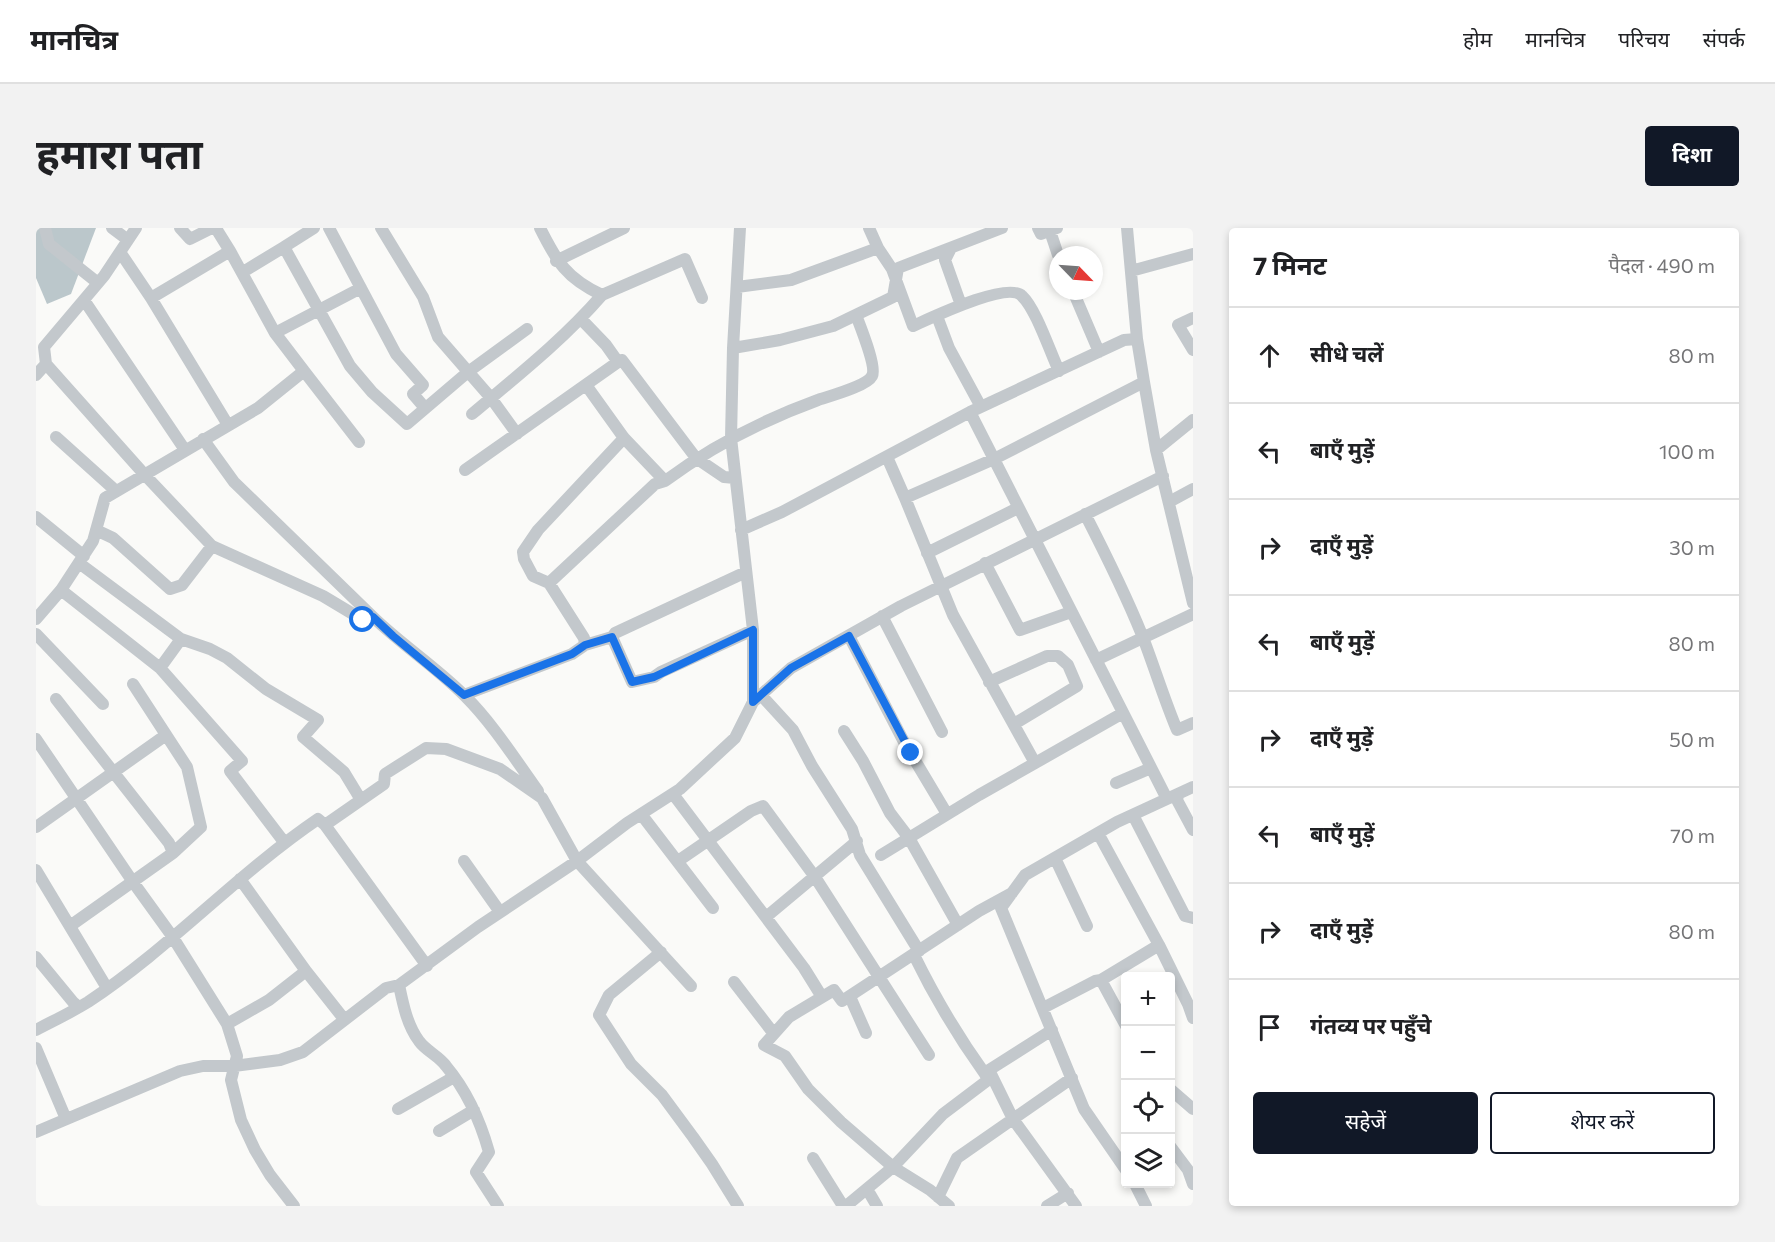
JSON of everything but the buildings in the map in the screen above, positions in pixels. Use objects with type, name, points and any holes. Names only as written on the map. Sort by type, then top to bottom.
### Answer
[{"type":"street","points":[[45,228],[50,244],[98,283]]},
{"type":"street","points":[[112,228],[128,240]]},
{"type":"street","points":[[136,228],[98,283],[40,346],[46,364],[212,546],[323,596],[363,620],[373,617]]},
{"type":"street","points":[[180,228],[190,239],[213,228],[217,230],[243,272],[275,333],[360,442]]},
{"type":"street","points":[[243,272],[284,247],[298,232],[314,228]]},
{"type":"street","points":[[329,228],[396,354],[423,385],[413,394],[425,408]]},
{"type":"street","points":[[381,228],[423,297],[438,337],[517,434]]},
{"type":"street","points":[[540,228],[556,261],[581,285],[602,295]]},
{"type":"street","points":[[556,261],[624,228]]},
{"type":"street","points":[[740,228],[733,348],[731,438],[753,630],[757,699],[793,730],[812,766],[852,829],[860,855],[916,953],[936,1001],[957,1035],[987,1072],[1013,1119],[1076,1206]]},
{"type":"street","points":[[869,228],[878,248],[892,269],[913,326],[961,305],[1005,292],[1016,292],[1021,294],[1030,307],[1059,371]]},
{"type":"street","points":[[733,348],[780,340],[833,326],[893,297],[898,268],[1002,228]]},
{"type":"street","points":[[1127,228],[1137,339],[1156,450],[1193,600]]},
{"type":"street","points":[[1049,229],[1055,246]]},
{"type":"street","points":[[284,247],[350,366],[380,400],[406,424],[468,372],[527,329]]},
{"type":"street","points":[[737,287],[790,279],[878,248]]},
{"type":"street","points":[[951,248],[945,260],[961,305]]},
{"type":"street","points":[[151,298],[230,251]]},
{"type":"street","points":[[120,252],[151,298],[228,425]]},
{"type":"street","points":[[1131,271],[1193,254]]},
{"type":"street","points":[[472,414],[542,356],[581,319],[602,295],[685,259],[702,298]]},
{"type":"street","points":[[275,333],[361,288]]},
{"type":"street","points":[[84,300],[186,450]]},
{"type":"street","points":[[1077,300],[1099,352]]},
{"type":"street","points":[[549,583],[655,484],[665,481],[696,458],[731,438],[793,409],[849,389],[871,378],[874,374],[872,363],[856,315]]},
{"type":"street","points":[[937,316],[994,459],[1018,508],[1151,768],[1172,797],[1177,800],[1193,830]]},
{"type":"street","points":[[1193,318],[1178,325],[1193,350]]},
{"type":"street","points":[[465,470],[618,362],[606,345],[581,319]]},
{"type":"street","points":[[741,530],[782,512],[976,410],[1124,340],[1137,339]]},
{"type":"street","points":[[622,360],[696,458],[724,477],[735,478]]},
{"type":"street","points":[[36,375],[46,364]]},
{"type":"street","points":[[36,619],[60,590],[93,541],[105,498],[258,408],[304,371]]},
{"type":"street","points":[[906,498],[994,459],[1144,382]]},
{"type":"street","points":[[586,385],[624,438],[665,481]]},
{"type":"street","points":[[1156,450],[1193,420]]},
{"type":"street","points":[[56,437],[116,491]]},
{"type":"street","points":[[585,645],[584,638],[549,583],[534,576],[528,568],[523,552],[525,546],[624,438]]},
{"type":"street","points":[[203,439],[234,482],[393,636],[464,695],[496,731],[542,798],[577,861],[692,986]]},
{"type":"street","points":[[887,457],[953,615],[1035,763]]},
{"type":"street","points":[[36,1132],[180,1071],[203,1066],[234,1066],[280,1060],[303,1052],[386,988],[399,985],[500,912],[673,794],[735,738],[757,699],[791,668],[882,616],[1034,538],[1163,476]]},
{"type":"street","points":[[1169,502],[1193,489]]},
{"type":"street","points":[[927,553],[1018,508]]},
{"type":"street","points":[[1085,513],[1142,637],[1177,730],[1193,723]]},
{"type":"street","points":[[36,517],[81,559],[181,639],[210,649],[227,658],[266,689],[318,720],[303,737],[344,772],[361,800]]},
{"type":"street","points":[[96,530],[113,538],[170,589],[182,585],[212,546]]},
{"type":"street","points":[[985,563],[1020,630],[1071,612]]},
{"type":"street","points":[[464,695],[572,654],[585,645],[612,637],[615,633],[746,572]]},
{"type":"street","points":[[60,590],[160,668],[242,761],[230,771],[284,842]]},
{"type":"street","points":[[1096,660],[1193,614]]},
{"type":"street","points":[[882,616],[942,732]]},
{"type":"street","points":[[612,637],[632,682],[654,677],[753,630]]},
{"type":"street","points":[[36,634],[103,704]]},
{"type":"street","points":[[849,636],[904,742],[947,814]]},
{"type":"street","points":[[160,668],[181,639]]},
{"type":"street","points":[[990,682],[1047,656],[1058,656],[1068,665],[1077,686],[1014,724]]},
{"type":"street","points":[[70,926],[172,853],[201,827],[187,767],[133,684]]},
{"type":"street","points":[[56,699],[169,843],[172,853]]},
{"type":"street","points":[[881,855],[947,814],[1123,713]]},
{"type":"street","points":[[844,731],[863,761],[890,813],[909,838],[958,926]]},
{"type":"street","points":[[36,827],[166,735]]},
{"type":"street","points":[[36,739],[172,936],[227,1024],[237,1056],[231,1080],[241,1120],[270,1175],[294,1206]]},
{"type":"street","points":[[324,825],[384,784],[385,774],[426,748],[446,749],[500,769],[542,798]]},
{"type":"street","points":[[1116,783],[1151,768]]},
{"type":"street","points":[[1121,1164],[1084,1108],[1001,908],[1025,875],[1133,815],[1193,788]]},
{"type":"street","points":[[673,794],[804,968],[822,997]]},
{"type":"street","points":[[678,861],[751,811],[763,806],[814,877],[929,1055]]},
{"type":"street","points":[[641,814],[713,908]]},
{"type":"street","points":[[1133,815],[1175,901],[1185,916],[1193,918]]},
{"type":"street","points":[[36,1030],[107,988],[284,842],[318,819],[427,966]]},
{"type":"street","points":[[1098,834],[1191,1003],[1193,1018]]},
{"type":"street","points":[[766,917],[857,842]]},
{"type":"street","points":[[1055,858],[1087,926]]},
{"type":"street","points":[[464,861],[500,912]]},
{"type":"street","points":[[36,870],[107,988]]},
{"type":"street","points":[[240,879],[306,971],[344,1019]]},
{"type":"street","points":[[949,1206],[893,1167],[841,1122],[808,1089],[785,1056],[764,1045],[789,1017],[834,990],[842,1001],[979,911],[1012,893]]},
{"type":"street","points":[[1042,1008],[1101,980],[1159,945]]},
{"type":"street","points":[[661,952],[609,995],[599,1016],[632,1064],[662,1095],[693,1137],[738,1206]]},
{"type":"street","points":[[36,957],[78,1007]]},
{"type":"street","points":[[227,1024],[269,1000],[306,971]]},
{"type":"street","points":[[1101,980],[1121,1018]]},
{"type":"street","points":[[734,982],[774,1034]]},
{"type":"street","points":[[399,985],[405,1012],[419,1042],[445,1064],[470,1099],[489,1152],[476,1172],[498,1206]]},
{"type":"street","points":[[851,995],[866,1032]]},
{"type":"street","points":[[987,1072],[1052,1030]]},
{"type":"street","points":[[36,1048],[66,1119]]},
{"type":"street","points":[[813,1158],[844,1206],[893,1167],[943,1114],[988,1080],[987,1072]]},
{"type":"street","points":[[398,1109],[454,1077]]},
{"type":"street","points":[[938,1197],[957,1158],[1072,1078]]},
{"type":"street","points":[[1175,1093],[1193,1109]]},
{"type":"street","points":[[439,1131],[474,1110]]},
{"type":"street","points":[[1175,1153],[1188,1170],[1192,1180]]},
{"type":"street","points":[[1137,1188],[1146,1206]]},
{"type":"street","points":[[867,1189],[877,1206]]},
{"type":"street","points":[[1047,1206],[1068,1193]]},
{"type":"shaded area","points":[[36,228],[96,228],[71,294],[47,304],[36,278]]},
{"type":"route","points":[[363,620],[373,617],[464,695],[572,654],[585,645],[612,637],[632,682],[654,677],[753,630],[753,702],[791,668],[849,636],[911,753]]}]
